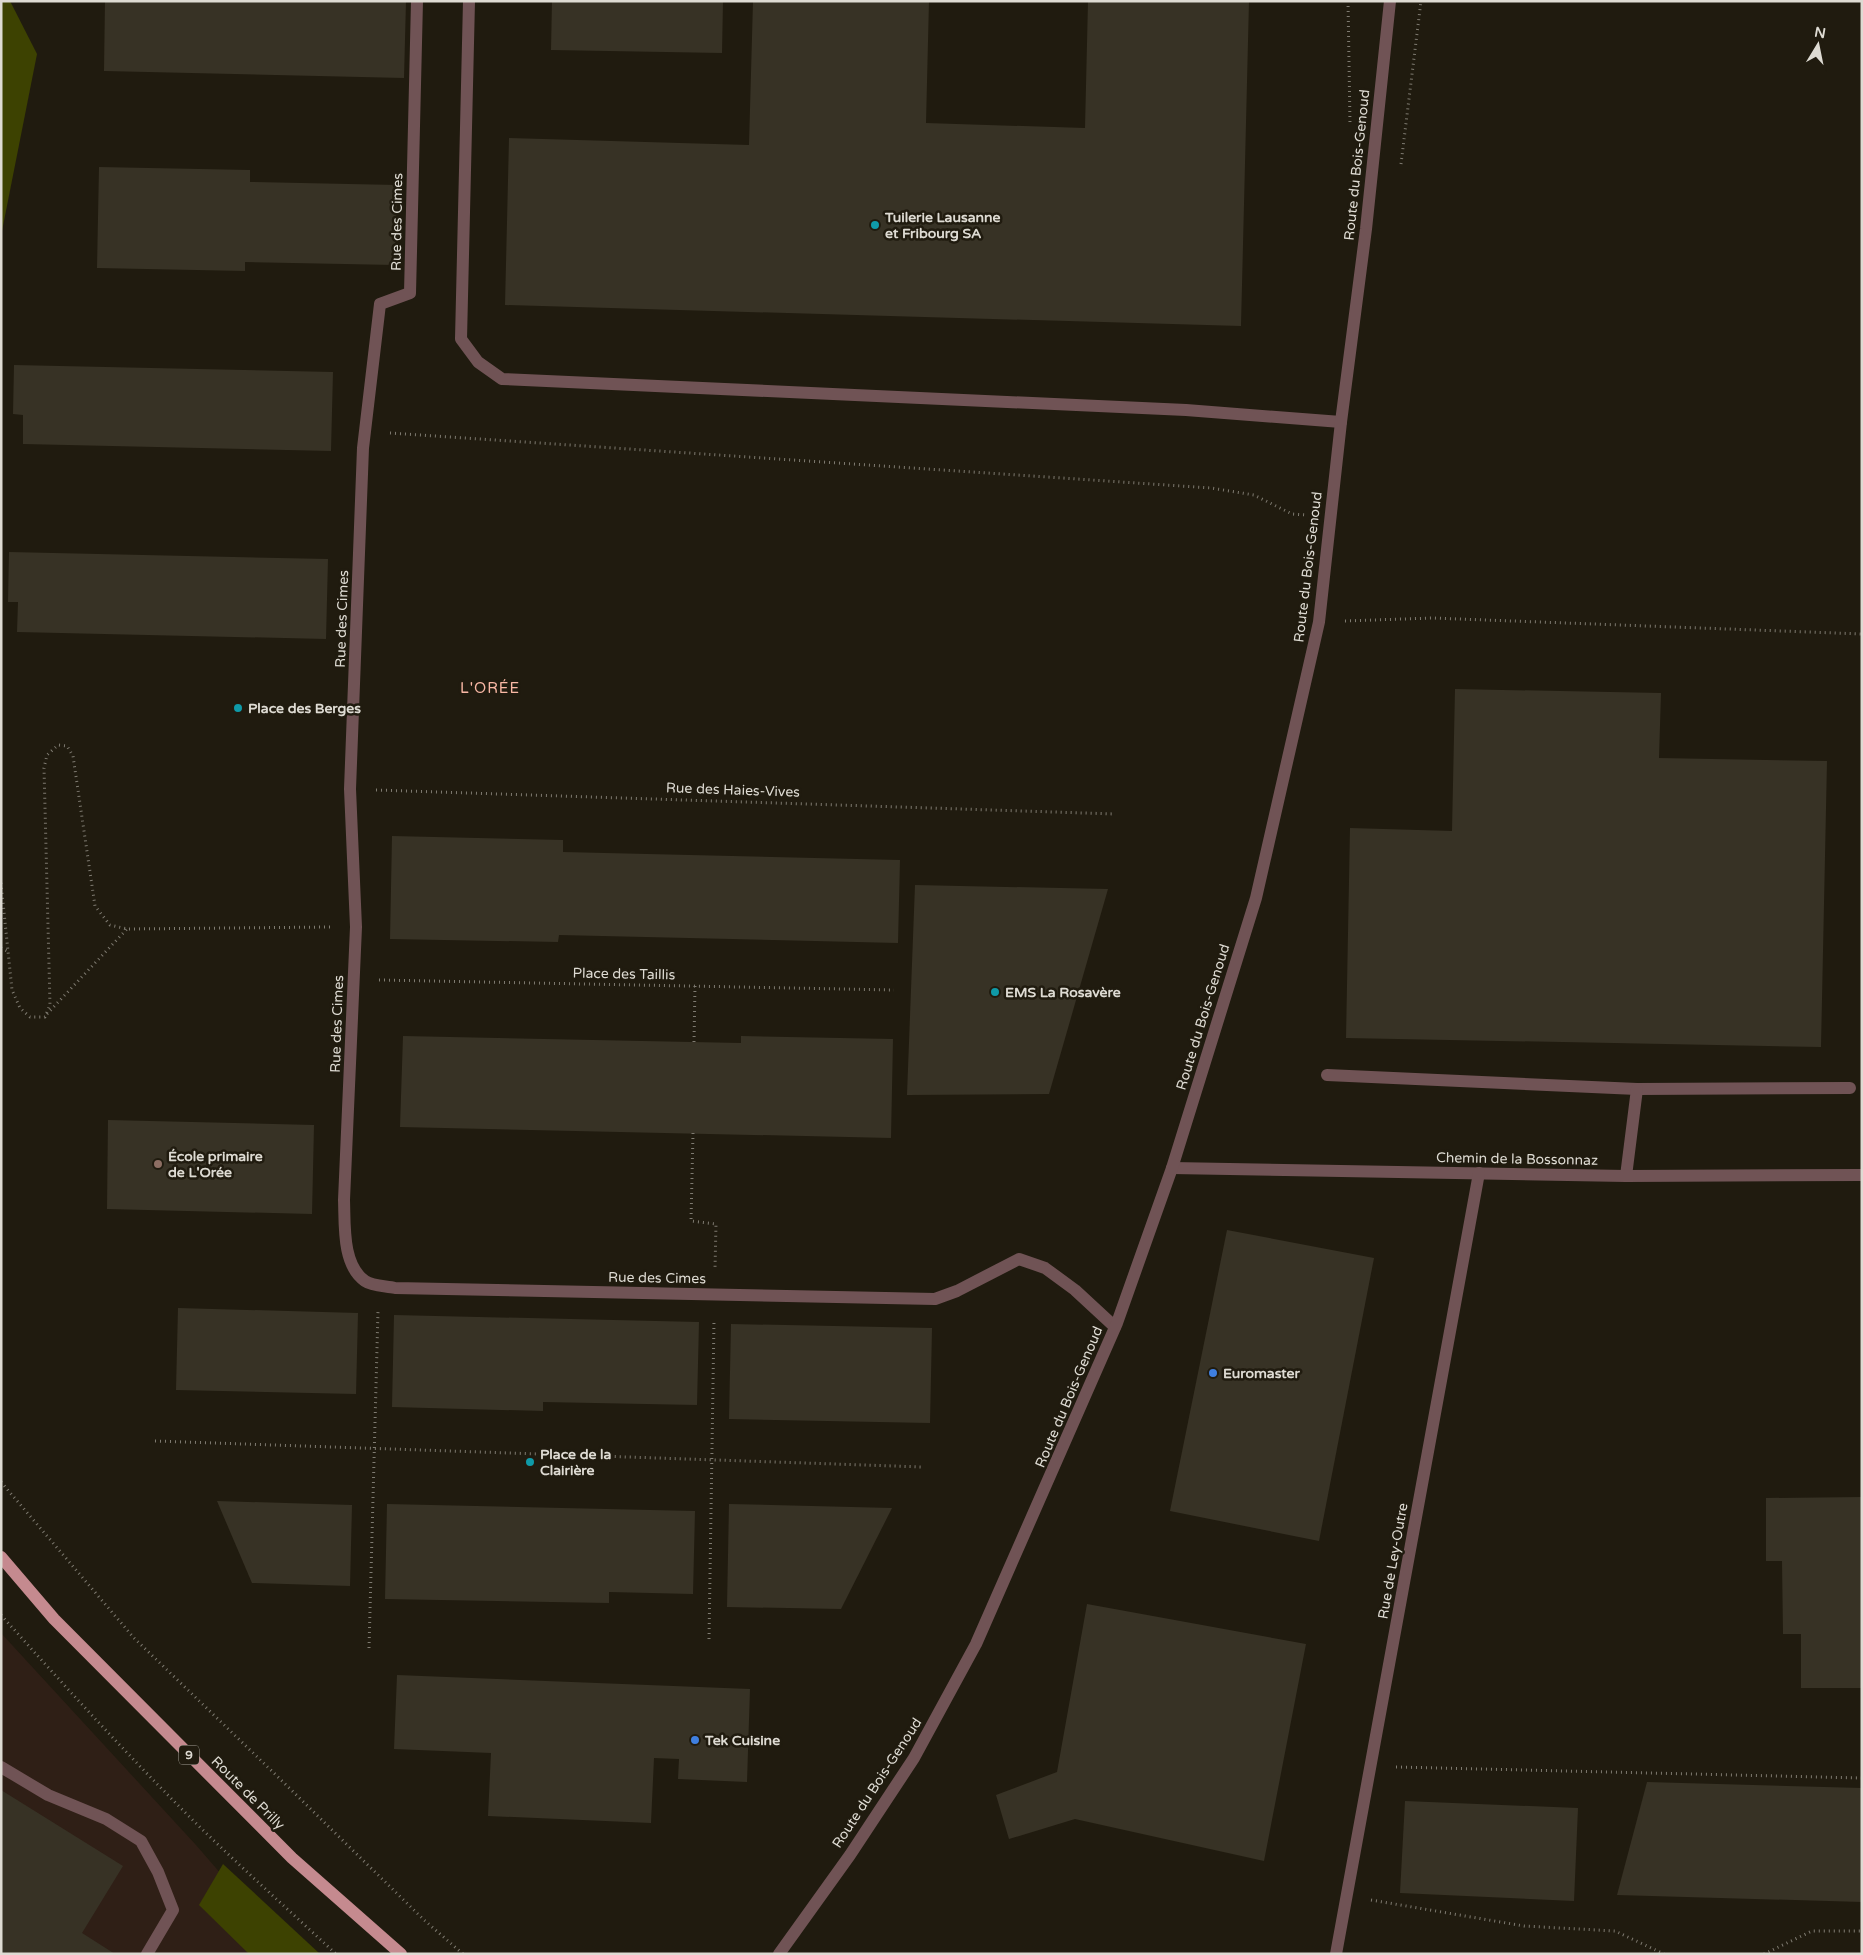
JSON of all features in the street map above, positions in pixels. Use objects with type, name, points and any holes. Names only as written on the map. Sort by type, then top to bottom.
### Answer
[{"type":"main road","name":"Route de Prilly","points":[[1,1557],[54,1619],[292,1858],[400,1954]]},
{"type":"street","name":"Rue des Cimes","points":[[417,1],[410,293],[380,304],[364,431],[350,789],[356,927],[344,1200],[345,1238],[350,1263],[365,1281],[395,1288],[935,1299],[957,1291],[1019,1259],[1045,1268],[1075,1290],[1115,1327]]},
{"type":"street","points":[[469,1],[461,338],[478,362],[502,379],[1186,410],[1341,422]]},
{"type":"street","name":"Route du Bois-Genoud","points":[[778,1954],[850,1855],[914,1758],[976,1644],[1115,1327],[1172,1168],[1256,898],[1319,622],[1341,422],[1366,229],[1390,1]]},
{"type":"street","points":[[1327,1075],[1637,1089],[1850,1088]]},
{"type":"street","points":[[1626,1176],[1637,1089]]},
{"type":"street","name":"Chemin de la Bossonnaz","points":[[1172,1168],[1626,1176],[1862,1175]]},
{"type":"street","name":"Rue de Ley-Outre","points":[[1336,1954],[1479,1173]]},
{"type":"street","points":[[1,1768],[48,1795],[106,1819],[141,1840],[158,1872],[173,1910],[147,1954]]},
{"type":"path","points":[[364,431],[1211,488],[1254,494],[1292,514],[1331,516]]},
{"type":"path","points":[[1319,622],[1432,618],[1862,634]]},
{"type":"path","points":[[45,1017],[50,1005],[44,768],[47,755],[58,745],[67,746],[73,756],[95,906],[110,925],[127,929],[356,927]]},
{"type":"path","name":"Rue des Haies-Vives","points":[[350,789],[1115,814]]},
{"type":"path","points":[[1,883],[12,990],[20,1008],[30,1017],[45,1017],[127,929]]},
{"type":"path","points":[[1,948],[9,952]]},
{"type":"path","name":"Place des Taillis","points":[[354,979],[894,990]]},
{"type":"path","points":[[694,1042],[695,986]]},
{"type":"path","points":[[693,1133],[691,1221],[716,1224],[708,1640]]},
{"type":"path","points":[[369,1648],[378,1284]]},
{"type":"path","points":[[155,1441],[923,1467]]},
{"type":"path","points":[[1,1482],[134,1638],[423,1919],[464,1954]]},
{"type":"path","points":[[1,1615],[84,1707],[164,1791],[264,1888],[336,1954]]},
{"type":"path","points":[[1370,1766],[1862,1778]]},
{"type":"path","points":[[1346,1896],[1524,1926],[1615,1931],[1664,1954]]},
{"type":"path","points":[[1764,1954],[1812,1930],[1862,1931]]},
{"type":"shaded area","points":[[1,1633],[196,1845],[268,1928],[297,1954],[1,1954]]},
{"type":"green space","points":[[1,1],[10,1],[37,54],[1,236]]},
{"type":"green space","points":[[223,1864],[320,1954],[249,1954],[199,1905]]},
{"type":"building","points":[[105,1],[406,1],[404,78],[104,71]]},
{"type":"building","points":[[552,1],[723,1],[722,53],[551,50]]},
{"type":"building","name":"Tuilerie Lausanne et Fribourg SA","points":[[753,1],[929,1],[926,123],[1085,128],[1088,1],[1249,1],[1241,326],[505,305],[509,138],[749,145]]},
{"type":"building","points":[[99,167],[250,170],[250,182],[397,185],[395,265],[245,262],[245,271],[97,268]]},
{"type":"building","points":[[14,365],[333,372],[331,451],[23,444],[23,415],[13,414]]},
{"type":"building","points":[[9,552],[328,559],[326,639],[17,632],[18,602],[8,602]]},
{"type":"building","points":[[1455,689],[1661,693],[1659,758],[1827,761],[1821,1047],[1346,1038],[1350,828],[1452,831]]},
{"type":"building","points":[[392,836],[563,840],[563,852],[900,860],[898,943],[559,935],[558,942],[390,939]]},
{"type":"building","name":"EMS La Rosavère","points":[[915,885],[1108,889],[1049,1094],[907,1095]]},
{"type":"building","points":[[403,1036],[741,1043],[741,1036],[893,1039],[891,1138],[400,1127]]},
{"type":"building","points":[[108,1120],[314,1125],[312,1214],[107,1209]]},
{"type":"building","points":[[1227,1230],[1374,1258],[1319,1541],[1170,1511]]},
{"type":"building","points":[[178,1308],[358,1313],[356,1394],[176,1390]]},
{"type":"building","points":[[394,1315],[699,1322],[697,1405],[543,1402],[543,1411],[392,1407]]},
{"type":"building","points":[[731,1324],[932,1328],[930,1423],[729,1419]]},
{"type":"building","points":[[1862,1497],[1862,1688],[1801,1688],[1801,1634],[1783,1634],[1782,1561],[1766,1561],[1766,1498]]},
{"type":"building","points":[[217,1501],[352,1505],[350,1586],[252,1583]]},
{"type":"building","points":[[387,1504],[695,1511],[693,1594],[609,1592],[609,1603],[385,1599]]},
{"type":"building","points":[[729,1504],[892,1508],[841,1609],[727,1607]]},
{"type":"building","points":[[1087,1604],[1306,1644],[1264,1861],[1075,1819],[1009,1839],[996,1795],[1057,1772]]},
{"type":"building","points":[[397,1675],[750,1689],[747,1782],[678,1779],[679,1759],[654,1758],[651,1823],[488,1816],[491,1753],[394,1749]]},
{"type":"building","points":[[1647,1782],[1862,1788],[1862,1902],[1617,1895]]},
{"type":"building","points":[[1,1790],[123,1866],[82,1933],[115,1954],[1,1954]]},
{"type":"building","points":[[1405,1801],[1578,1808],[1574,1901],[1400,1893]]},
{"type":"place","name":"Tuilerie Lausanne et Fribourg SA","points":[[875,225]]},
{"type":"place","name":"Place des Berges","points":[[238,708]]},
{"type":"place","name":"EMS La Rosavère","points":[[995,992]]},
{"type":"place","name":"École primaire de L'Orée","points":[[158,1164]]},
{"type":"place","name":"Euromaster","points":[[1213,1373]]},
{"type":"place","name":"Place de la Clairière","points":[[530,1462]]},
{"type":"place","name":"Tek Cuisine","points":[[695,1740]]},
{"type":"district","name":"L'ORÉE","points":[[490,688]]}]
